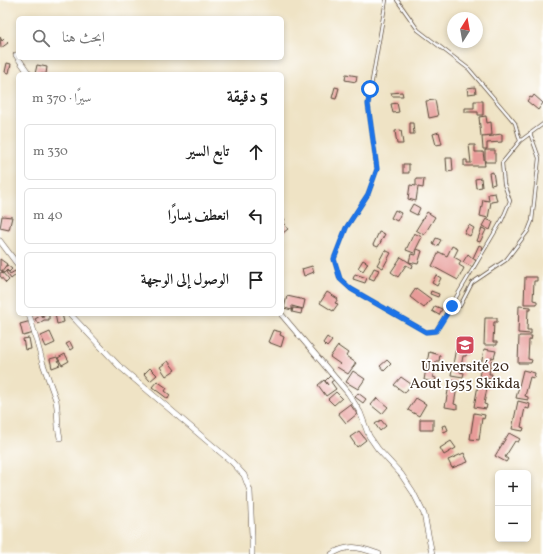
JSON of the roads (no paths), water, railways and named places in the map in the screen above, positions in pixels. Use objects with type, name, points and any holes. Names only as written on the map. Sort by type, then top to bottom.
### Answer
[{"type":"street","points":[[19,60],[28,72]]},
{"type":"street","points":[[0,240],[16,263]]},
{"type":"street","points":[[30,316],[43,364],[58,408],[58,427],[60,438]]},
{"type":"street","points":[[72,316],[119,366],[232,462],[244,476],[250,491],[252,554]]},
{"type":"street","points":[[283,316],[348,393],[360,412],[369,436],[378,449],[401,474],[413,492],[424,514],[432,554]]},
{"type":"street","points":[[332,554],[342,548],[352,547],[365,549],[379,554]]},
{"type":"lane","points":[[386,0],[368,104],[377,169],[368,194],[346,228],[334,259],[340,279],[351,289],[426,332],[436,331],[502,220],[510,201],[504,184],[502,163],[520,141],[543,124]]},
{"type":"lane","points":[[397,0],[418,30],[469,69],[515,123],[520,141]]},
{"type":"lane","points":[[452,306],[460,306],[472,283],[506,260],[528,231],[532,221],[539,158],[530,133]]},
{"type":"place","name":"Université 20 Aout 1955 Skikda","points":[[465,345]]}]
